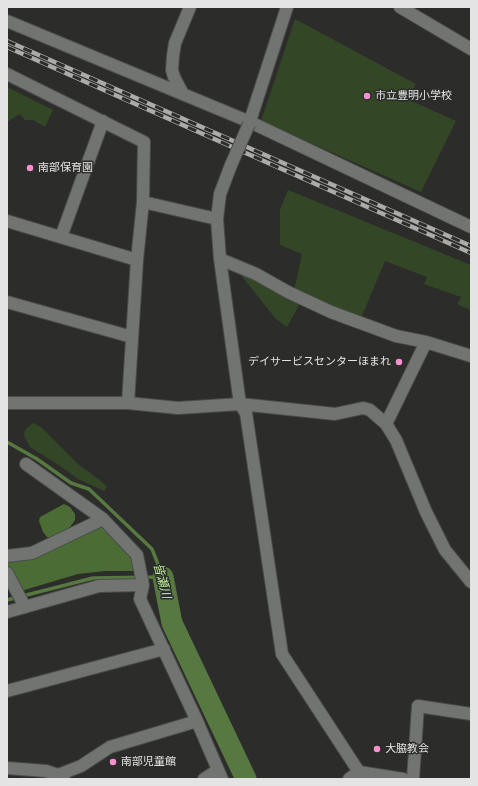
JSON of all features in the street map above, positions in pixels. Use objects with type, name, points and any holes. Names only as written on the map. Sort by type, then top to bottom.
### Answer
[{"type":"street","points":[[183,94],[172,70],[173,56],[175,43],[190,7]]},
{"type":"street","points":[[286,7],[250,123],[220,194],[218,218],[220,259],[240,404],[246,413],[282,654],[354,776],[403,779]]},
{"type":"street","points":[[400,7],[471,49]]},
{"type":"street","points":[[7,21],[250,123],[471,227]]},
{"type":"street","points":[[7,74],[144,142],[143,202],[137,260],[128,403]]},
{"type":"street","points":[[61,237],[103,121]]},
{"type":"street","points":[[143,202],[218,218]]},
{"type":"street","points":[[7,221],[137,260]]},
{"type":"street","points":[[220,259],[256,274],[288,292],[331,312],[396,336],[426,342],[471,356]]},
{"type":"street","points":[[7,302],[132,336]]},
{"type":"street","points":[[386,424],[426,342]]},
{"type":"street","points":[[7,403],[128,403],[178,408],[240,404],[335,414],[363,408],[370,410],[386,424],[396,440],[426,512],[445,550],[471,582]]},
{"type":"street","points":[[26,464],[103,519],[137,555],[144,585],[140,599],[164,648],[220,775],[204,779]]},
{"type":"street","points":[[7,556],[32,553],[103,519]]},
{"type":"street","points":[[7,573],[22,601]]},
{"type":"street","points":[[7,612],[22,601],[99,586],[144,585]]},
{"type":"street","points":[[7,691],[164,648]]},
{"type":"street","points":[[413,779],[418,706],[471,714]]},
{"type":"street","points":[[7,768],[46,771],[61,777],[110,747],[197,721]]},
{"type":"green space","name":"市立豊明小学校","points":[[295,19],[416,84],[407,99],[456,121],[421,192],[261,121]]},
{"type":"green space","points":[[7,87],[53,110],[45,127],[33,120],[25,120],[20,114],[7,122]]},
{"type":"green space","points":[[288,190],[471,265],[471,310],[457,304],[461,297],[424,284],[427,277],[385,261],[361,318],[294,291],[302,254],[280,245],[280,210]]},
{"type":"green space","points":[[232,266],[300,303],[287,327],[275,318],[241,275]]},
{"type":"green space","points":[[33,423],[41,427],[79,465],[100,480],[107,487],[104,491],[78,479],[30,447],[24,435],[25,430]]},
{"type":"green space","points":[[64,504],[70,507],[75,514],[75,520],[70,527],[54,538],[47,537],[43,532],[39,521],[40,517]]},
{"type":"green space","points":[[104,526],[131,554],[135,571],[105,571],[78,574],[21,591],[7,566],[7,561],[28,560]]},
{"type":"waterway","name":"皆瀬川","points":[[7,442],[37,459],[71,483],[89,489],[152,549],[163,577],[93,578],[7,600]]},
{"type":"waterway","name":"皆瀬川","points":[[163,577],[172,623],[246,779]]},
{"type":"railway","points":[[7,41],[471,246]]},
{"type":"railway","points":[[7,47],[471,253]]},
{"type":"place","name":"市立豊明小学校","points":[[367,96]]},
{"type":"place","name":"南部保育園","points":[[30,168]]},
{"type":"place","name":"デイサービスセンターほまれ","points":[[399,362]]},
{"type":"place","name":"大脇教会","points":[[377,749]]},
{"type":"place","name":"南部児童館","points":[[113,762]]}]
